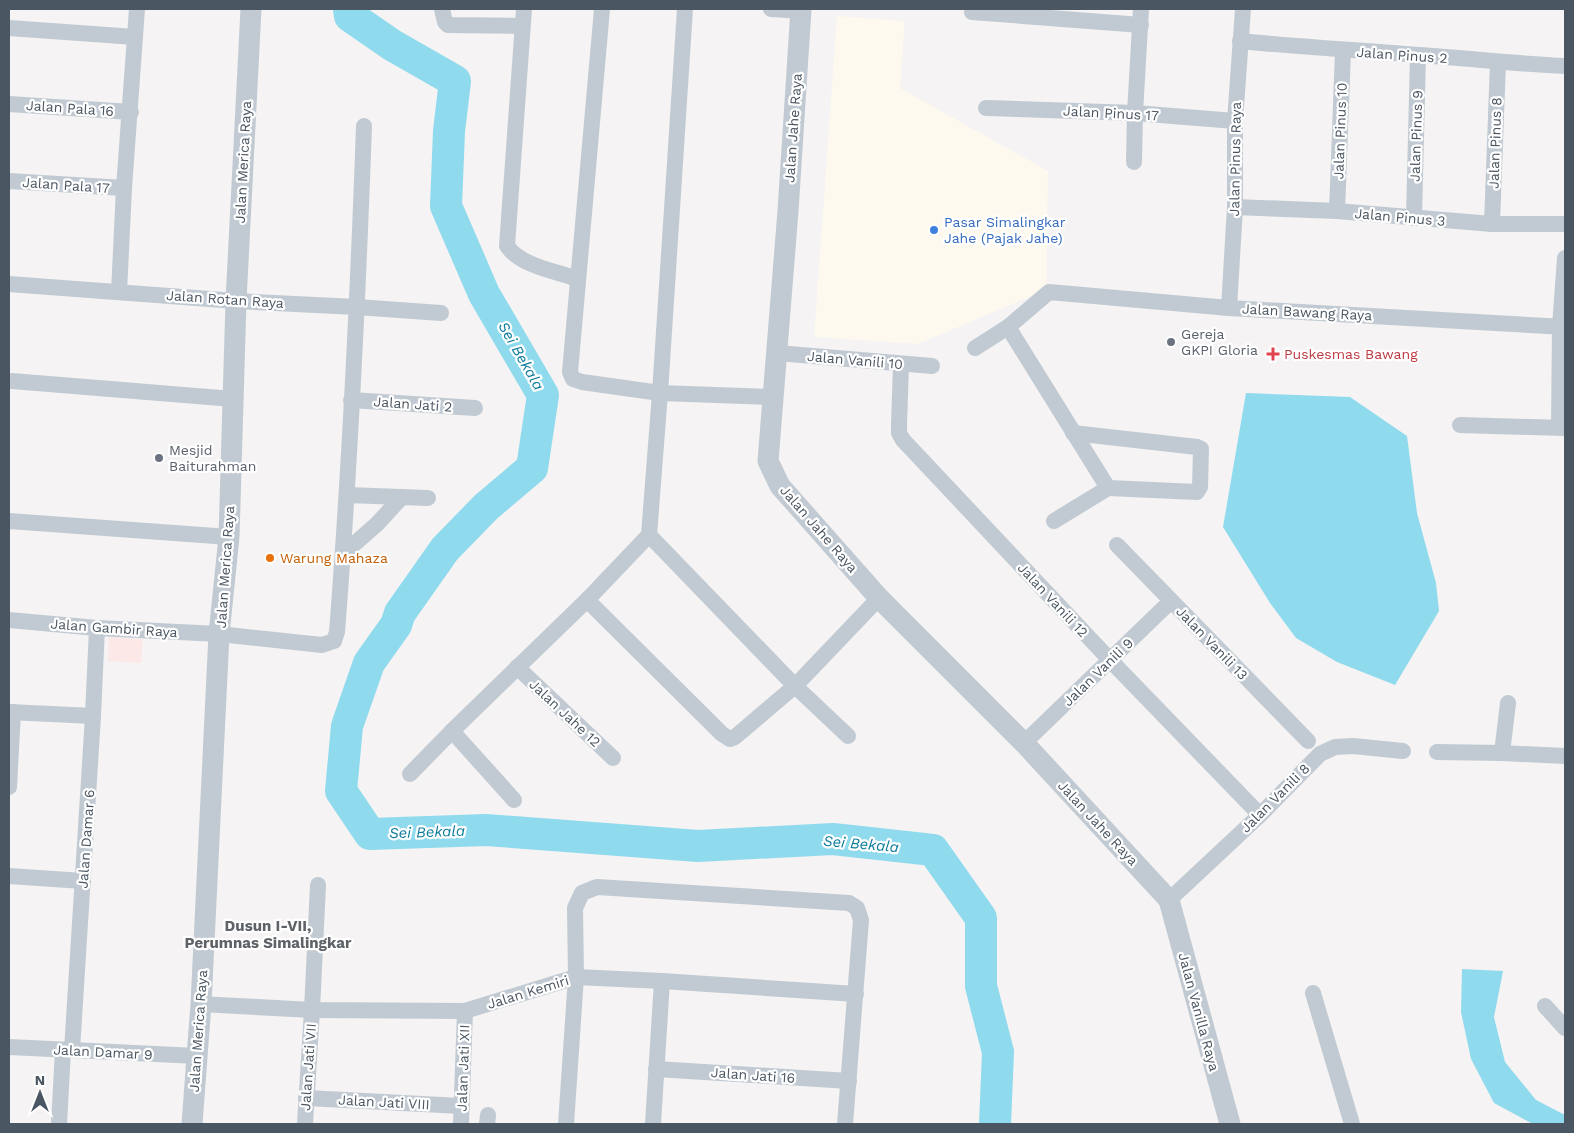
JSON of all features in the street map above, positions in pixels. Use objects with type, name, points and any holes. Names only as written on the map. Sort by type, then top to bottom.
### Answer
[{"type":"street","points":[[119,292],[124,188],[137,9]]},
{"type":"street","name":"Jalan Merica Raya","points":[[192,1124],[201,1004],[219,634],[229,537],[236,301],[251,9]]},
{"type":"street","points":[[442,9],[445,22],[448,25],[522,26]]},
{"type":"street","points":[[524,9],[507,246],[511,252],[530,263],[578,278]]},
{"type":"street","points":[[602,9],[570,372],[573,379],[582,382],[660,393],[773,397]]},
{"type":"street","points":[[410,774],[587,600],[649,535],[685,9]]},
{"type":"street","points":[[771,9],[801,10]]},
{"type":"street","name":"Jalan Pinus Raya","points":[[1229,308],[1234,207],[1234,121],[1243,9]]},
{"type":"street","name":"Jalan Jahe Raya","points":[[801,10],[768,461],[780,486],[880,598],[1024,743],[1169,900]]},
{"type":"street","points":[[972,12],[1141,17],[1134,113],[1134,162]]},
{"type":"street","points":[[9,28],[135,37]]},
{"type":"street","name":"Jalan Pinus 2","points":[[1240,41],[1343,51],[1565,66]]},
{"type":"street","name":"Jalan Pinus 10","points":[[1337,211],[1343,51]]},
{"type":"street","name":"Jalan Pinus 9","points":[[1414,218],[1418,55]]},
{"type":"street","name":"Jalan Pinus 8","points":[[1492,224],[1498,62]]},
{"type":"street","name":"Jalan Pala 16","points":[[9,104],[130,112]]},
{"type":"street","name":"Jalan Pinus 17","points":[[986,108],[1134,113],[1234,121]]},
{"type":"street","points":[[343,554],[357,307],[364,126]]},
{"type":"street","name":"Jalan Pala 17","points":[[9,181],[124,188]]},
{"type":"street","name":"Jalan Pinus 3","points":[[1234,207],[1337,211],[1492,224],[1565,224]]},
{"type":"street","points":[[1460,425],[1562,428],[1565,258]]},
{"type":"street","name":"Jalan Rotan Raya","points":[[9,284],[236,301],[441,313]]},
{"type":"street","name":"Jalan Bawang Raya","points":[[1008,327],[1049,292],[1229,308],[1563,327]]},
{"type":"street","points":[[974,348],[1008,327],[1108,488]]},
{"type":"street","name":"Jalan Vanili 10","points":[[777,353],[932,366]]},
{"type":"street","name":"Jalan Vanili 12","points":[[901,364],[899,434],[903,440],[1110,660],[1260,815]]},
{"type":"street","points":[[12,381],[233,399]]},
{"type":"street","name":"Jalan Jati 2","points":[[351,400],[475,408]]},
{"type":"street","points":[[1054,521],[1108,488],[1197,492],[1200,487],[1201,449],[1197,447],[1073,433]]},
{"type":"street","points":[[347,494],[428,498]]},
{"type":"street","points":[[343,554],[377,524],[401,498]]},
{"type":"street","points":[[9,521],[229,537]]},
{"type":"street","points":[[649,535],[795,686],[848,736]]},
{"type":"street","name":"Jalan Vanili 13","points":[[1117,545],[1308,741]]},
{"type":"street","name":"Jalan Gambir Raya","points":[[9,620],[97,628],[219,634],[322,645],[334,641],[337,632],[343,554]]},
{"type":"street","points":[[587,600],[722,734],[730,739],[735,737],[795,686],[880,598]]},
{"type":"street","name":"Jalan Vanili 9","points":[[1024,743],[1171,601]]},
{"type":"street","name":"Jalan Damar 6","points":[[59,1124],[68,1050],[83,881],[97,628]]},
{"type":"street","name":"Jalan Jahe 12","points":[[517,667],[613,758]]},
{"type":"street","points":[[1502,753],[1508,703]]},
{"type":"street","points":[[9,787],[11,712],[93,716]]},
{"type":"street","points":[[452,731],[514,800]]},
{"type":"street","name":"Jalan Vanili 8","points":[[1169,900],[1260,815],[1325,750],[1335,747],[1352,746],[1403,750]]},
{"type":"street","points":[[1438,752],[1565,756]]},
{"type":"street","points":[[9,876],[83,881]]},
{"type":"street","name":"Jalan Jati VII","points":[[305,1124],[318,885]]},
{"type":"street","points":[[566,1124],[576,977],[575,908],[582,893],[597,888],[848,903],[857,908],[861,920],[846,1124]]},
{"type":"street","name":"Jalan Vanilla Raya","points":[[1169,900],[1230,1124]]},
{"type":"street","name":"Jalan Kemiri","points":[[201,1004],[312,1010],[465,1011],[576,977],[856,994]]},
{"type":"street","points":[[653,1124],[662,981]]},
{"type":"street","points":[[1313,993],[1352,1124]]},
{"type":"street","points":[[1545,1006],[1565,1028]]},
{"type":"street","name":"Jalan Jati XII","points":[[461,1124],[465,1011]]},
{"type":"street","name":"Jalan Damar 9","points":[[9,1047],[197,1056]]},
{"type":"street","name":"Jalan Jati 16","points":[[656,1069],[849,1081]]},
{"type":"street","name":"Jalan Jati VIII","points":[[306,1098],[461,1106]]},
{"type":"shaded area","name":"Pasar Simalingkar Jahe (Pajak Jahe)","points":[[837,16],[905,21],[900,88],[1048,171],[1046,290],[918,344],[814,337]]},
{"type":"shaded area","points":[[109,637],[143,639],[141,663],[108,661]]},
{"type":"water","points":[[1246,393],[1350,397],[1407,436],[1417,513],[1436,583],[1439,611],[1395,685],[1337,662],[1296,638],[1270,603],[1223,527]]},
{"type":"water","points":[[1462,969],[1503,971],[1494,1017],[1505,1062],[1536,1100],[1565,1115],[1565,1124],[1533,1124],[1494,1103],[1471,1059],[1461,1012]]},
{"type":"waterway","name":"Sei Bekala","points":[[349,9],[350,16],[392,45],[455,81],[449,131],[446,206],[484,294],[543,395],[532,468],[486,507],[445,549],[400,613],[396,625],[369,663],[347,726],[341,791],[370,834],[486,830],[698,846],[833,839],[933,850],[981,918],[981,986],[998,1052],[995,1124]]},
{"type":"place","name":"Pasar Simalingkar Jahe (Pajak Jahe)","points":[[934,230]]},
{"type":"place","name":"Gereja GKPI Gloria","points":[[1171,342]]},
{"type":"place","name":"Puskesmas Bawang","points":[[1273,354]]},
{"type":"place","name":"Mesjid Baiturahman","points":[[159,458]]},
{"type":"place","name":"Warung Mahaza","points":[[270,558]]},
{"type":"district","name":"Dusun I-VII, Perumnas Simalingkar","points":[[268,934]]}]
